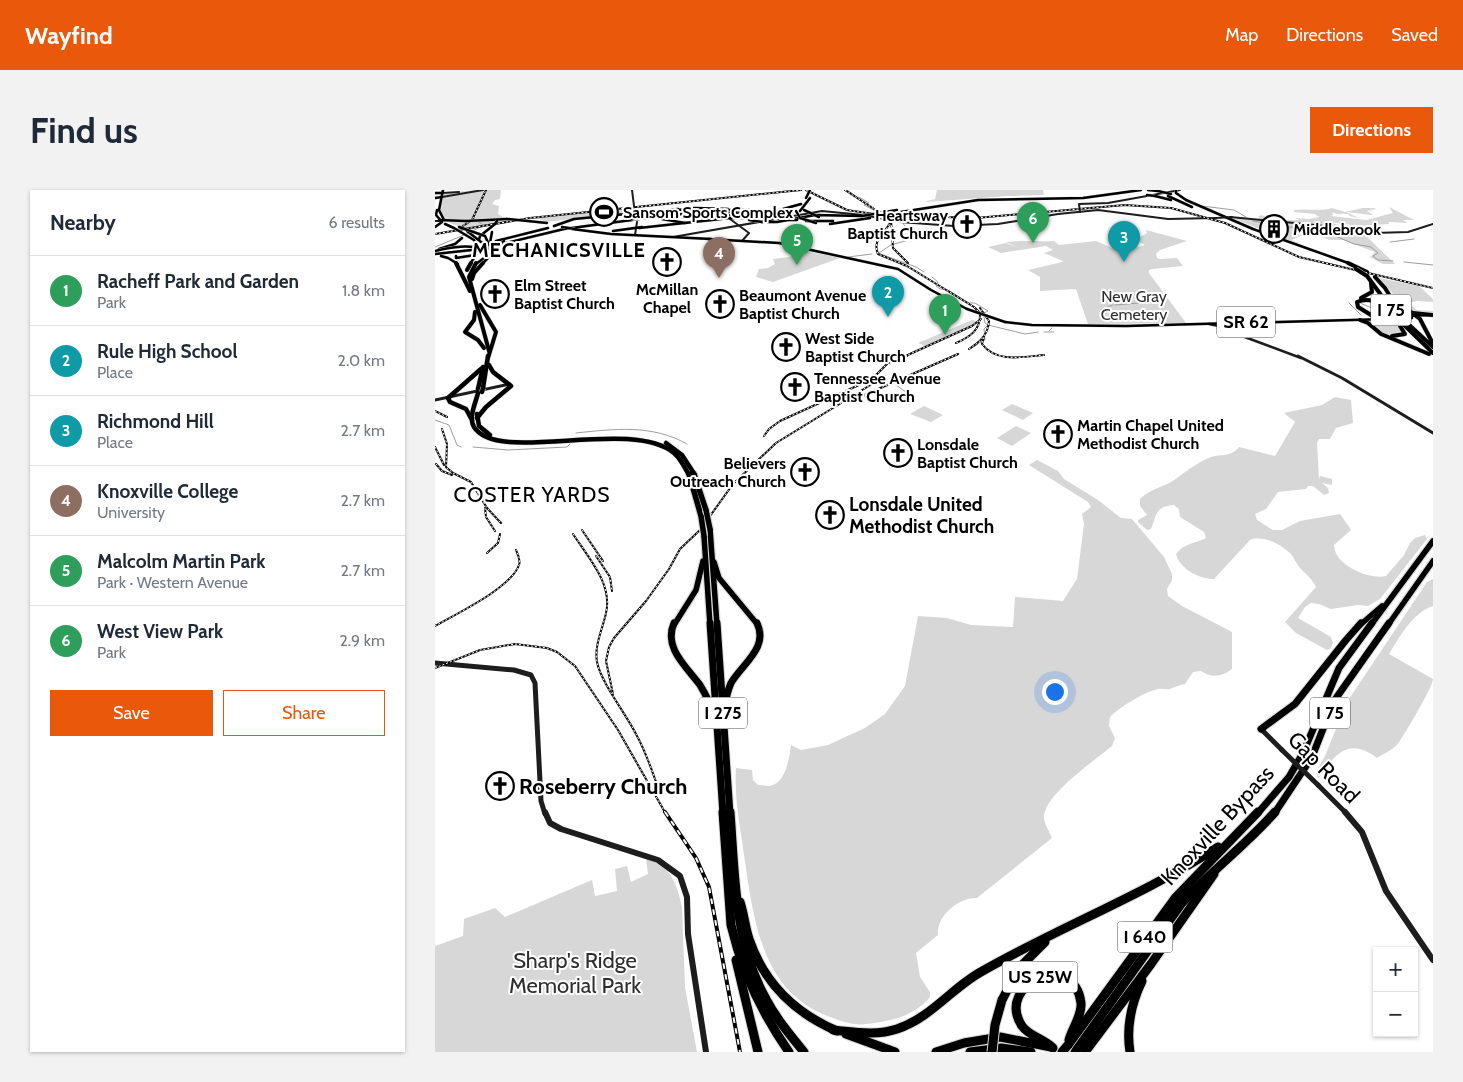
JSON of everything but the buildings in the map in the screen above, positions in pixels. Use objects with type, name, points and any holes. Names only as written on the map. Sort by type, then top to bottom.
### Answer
[{"type":"highway","points":[[663,217],[708,213],[763,222],[783,218],[792,220],[798,215],[811,190]]},
{"type":"highway","points":[[1068,197],[1120,190]]},
{"type":"highway","points":[[805,202],[800,211],[800,218],[816,223],[837,224],[881,214],[985,198],[1068,197],[1136,190]]},
{"type":"highway","points":[[1103,196],[1141,190]]},
{"type":"highway","points":[[1148,190],[1158,191],[1198,205]]},
{"type":"highway","name":"I 75","points":[[1163,190],[1189,206],[1375,277],[1385,288],[1406,322],[1433,347]]},
{"type":"highway","points":[[435,205],[441,191]]},
{"type":"highway","name":"I 75","points":[[1176,191],[1183,198],[1198,205],[1258,231],[1342,260],[1367,274],[1395,316],[1433,355]]},
{"type":"highway","points":[[636,221],[713,210],[812,221],[866,217],[992,199],[1147,195],[1189,206]]},
{"type":"highway","points":[[435,253],[461,240],[463,236],[439,215],[437,210],[438,197]]},
{"type":"highway","points":[[683,214],[783,210],[805,202]]},
{"type":"highway","points":[[673,210],[740,212],[783,218],[820,216]]},
{"type":"highway","points":[[800,211],[837,218],[866,217]]},
{"type":"highway","points":[[799,220],[866,217],[891,214],[899,211]]},
{"type":"highway","points":[[685,223],[662,219],[636,221],[622,220],[594,223],[558,229],[506,242],[489,243],[480,248],[465,258],[455,256],[480,248],[574,229],[636,221],[663,217],[740,212]]},
{"type":"highway","points":[[730,218],[770,217]]},
{"type":"highway","points":[[730,218],[751,220]]},
{"type":"highway","points":[[470,270],[488,258],[491,252],[490,237],[497,220]]},
{"type":"highway","points":[[518,237],[585,224],[622,220]]},
{"type":"highway","points":[[435,253],[503,243],[594,223]]},
{"type":"highway","points":[[449,224],[475,237],[480,248]]},
{"type":"highway","points":[[449,224],[483,235],[487,238],[490,246]]},
{"type":"highway","points":[[449,224],[465,233],[480,248]]},
{"type":"highway","points":[[474,420],[483,407],[508,390],[510,384],[494,375],[489,369],[487,349],[469,280],[470,270],[480,248],[479,238],[495,224]]},
{"type":"highway","points":[[470,270],[476,258],[504,241],[555,226]]},
{"type":"highway","points":[[450,251],[480,248],[495,241],[548,228]]},
{"type":"highway","points":[[470,270],[477,262],[492,252],[536,236]]},
{"type":"highway","points":[[435,253],[456,247],[475,247],[486,250],[488,258]]},
{"type":"highway","points":[[435,253],[456,260],[482,310],[490,319],[496,332],[487,349],[480,391]]},
{"type":"highway","points":[[1323,256],[1361,274],[1373,285],[1389,312],[1405,331],[1404,335],[1388,335],[1374,326],[1375,321],[1388,318]]},
{"type":"highway","points":[[1373,285],[1372,292],[1354,301],[1354,306],[1363,315],[1359,319],[1369,323],[1381,334],[1433,355]]},
{"type":"highway","points":[[1385,288],[1393,299],[1422,324],[1433,343]]},
{"type":"highway","points":[[473,292],[475,312],[487,349]]},
{"type":"highway","points":[[1388,318],[1364,312],[1359,308],[1357,302],[1364,300],[1374,301],[1383,305],[1389,312]]},
{"type":"highway","points":[[475,312],[473,320],[465,332],[478,340],[487,349]]},
{"type":"highway","points":[[1413,316],[1433,315]]},
{"type":"highway","points":[[1422,324],[1426,317]]},
{"type":"highway","points":[[1396,322],[1433,355]]},
{"type":"highway","points":[[474,420],[488,362]]},
{"type":"highway","points":[[474,420],[466,409],[450,402],[448,398],[455,390],[476,376],[483,366]]},
{"type":"highway","name":"I 275","points":[[474,420],[473,427],[480,434],[499,441],[532,443],[625,437],[651,441],[667,446],[676,451],[689,464],[707,510],[709,529],[708,547],[728,889],[735,941],[748,984],[756,1002],[789,1052]]},
{"type":"highway","name":"I 275","points":[[676,451],[690,478],[708,547]]},
{"type":"highway","name":"Knoxville Bypass","points":[[1071,1050],[1176,897],[1231,838],[1270,800],[1289,777],[1303,753],[1339,668],[1433,541]]},
{"type":"highway","points":[[708,547],[719,578],[753,618],[761,632],[758,648],[733,680],[719,718]]},
{"type":"highway","points":[[708,547],[699,584],[689,603],[675,622],[670,637],[673,648],[680,660],[707,694],[719,718]]},
{"type":"highway","name":"Knoxville Bypass","points":[[1071,1050],[1164,926],[1201,882],[1260,829],[1280,807],[1298,782],[1312,757],[1334,701],[1433,561]]},
{"type":"highway","points":[[1261,729],[1284,714],[1295,704],[1344,641],[1380,608],[1387,604]]},
{"type":"highway","name":"I 275","points":[[719,718],[741,933],[755,978],[763,996],[781,1023],[803,1050]]},
{"type":"highway","name":"I 75","points":[[992,1052],[995,1025],[1011,978],[1027,958],[1051,936],[1179,872],[1231,838]]},
{"type":"highway","points":[[1131,1052],[1130,1011],[1137,991],[1151,964],[1217,869]]},
{"type":"highway","points":[[736,896],[741,903],[749,941],[767,976],[784,998],[807,1015],[833,1030],[891,1050]]},
{"type":"highway","points":[[833,1030],[859,1033],[885,1032],[906,1025],[925,1014],[974,977],[1051,936]]},
{"type":"highway","points":[[735,941],[734,952],[758,1052]]},
{"type":"highway","points":[[936,1052],[964,1043],[1000,1037],[1071,1050],[1151,964]]},
{"type":"highway","name":"US 25W","points":[[1060,976],[1074,985],[1078,991],[1081,1006],[1071,1050],[1029,1034],[1022,1027],[1017,1014],[1019,995],[1027,984],[1039,977],[1060,976]]},
{"type":"highway","points":[[970,1052],[1001,1048],[1031,1052]]},
{"type":"main road","points":[[438,197],[475,190]]},
{"type":"main road","points":[[455,192],[483,190]]},
{"type":"main road","points":[[632,190],[636,221],[635,235]]},
{"type":"main road","points":[[1080,211],[1079,204],[1108,204],[1180,190]]},
{"type":"main road","points":[[435,193],[441,191],[464,192],[461,193]]},
{"type":"main road","points":[[611,233],[636,221],[673,210],[740,212]]},
{"type":"main road","points":[[687,236],[816,212],[842,212],[907,222],[954,226],[998,224],[1080,211],[1112,211],[1168,219],[1231,217],[1316,225],[1369,233],[1408,232]]},
{"type":"main road","points":[[548,223],[566,221],[636,221],[685,223],[730,218],[740,212]]},
{"type":"main road","points":[[816,212],[820,216],[842,212]]},
{"type":"main road","points":[[816,212],[842,212]]},
{"type":"main road","points":[[855,214],[959,225],[998,224]]},
{"type":"main road","points":[[1231,217],[1316,226],[1370,235],[1409,233],[1433,225]]},
{"type":"main road","points":[[730,218],[749,233],[743,241]]},
{"type":"main road","name":"SR 62","points":[[449,224],[466,221],[528,219],[555,226],[603,233],[687,236],[783,244],[898,269],[931,290],[983,316],[1005,322],[1032,325],[1209,324],[1433,315]]},
{"type":"main road","points":[[435,220],[449,224]]},
{"type":"main road","points":[[555,226],[566,221]]},
{"type":"main road","points":[[636,221],[644,225],[671,224]]},
{"type":"main road","name":"SR 62","points":[[449,224],[459,222]]},
{"type":"main road","points":[[907,222],[918,222]]},
{"type":"main road","points":[[435,227],[444,223],[449,224]]},
{"type":"main road","points":[[435,227],[449,224]]},
{"type":"main road","points":[[1370,235],[1408,232],[1433,225]]},
{"type":"main road","points":[[1374,238],[1376,235],[1383,234]]},
{"type":"main road","name":"SR 62","points":[[1413,316],[1426,317],[1433,315]]},
{"type":"main road","points":[[1224,323],[1229,329]]},
{"type":"main road","points":[[1209,324],[1229,329],[1242,336],[1290,352],[1378,398],[1433,433]]},
{"type":"main road","points":[[435,400],[510,384]]},
{"type":"main road","points":[[435,663],[514,670],[529,674],[535,683],[541,801],[547,817],[555,826],[577,835],[658,860],[680,876],[687,897],[688,934],[706,1052]]},
{"type":"main road","name":"Gap Road","points":[[1261,729],[1348,815],[1362,832],[1386,891],[1433,960]]},
{"type":"green space","points":[[501,190],[500,199],[495,200],[492,204],[499,206],[498,214],[505,218],[500,222],[465,229],[443,220],[445,219],[440,216],[438,211],[444,193]]},
{"type":"green space","points":[[937,190],[1043,190],[1044,195],[926,202],[935,199]]},
{"type":"green space","points":[[1389,207],[1414,220],[1403,220],[1408,223],[1389,222],[1389,224],[1358,226],[1330,222],[1356,231],[1304,222],[1261,220],[1258,217],[1261,215],[1276,220],[1300,220],[1295,218],[1309,219],[1319,217],[1315,214],[1294,212],[1294,210],[1323,210],[1332,208],[1345,212],[1363,208],[1376,208],[1374,209],[1377,210],[1368,209],[1374,210],[1367,211],[1373,215],[1346,212],[1359,218],[1332,212],[1333,215],[1331,216],[1366,220],[1393,213]]},
{"type":"green space","name":"Sansom Sports Complex","points":[[629,209],[632,212],[547,222],[535,218]]},
{"type":"green space","points":[[1232,218],[1315,226],[1364,234],[1395,264],[1383,264],[1370,257],[1375,252],[1343,240],[1330,240],[1314,234],[1303,235],[1291,240],[1299,243],[1296,243]]},
{"type":"green space","name":"New Gray Cemetery","points":[[1146,230],[1187,241],[1160,250],[1156,254],[1157,258],[1160,259],[1177,258],[1183,266],[1149,270],[1149,273],[1186,323],[1088,324],[1076,289],[1040,291],[1040,277],[1028,270],[1062,262],[1044,253],[1053,250],[1046,246],[1001,253],[988,247],[1006,243],[1018,248],[1006,242],[1012,241],[1054,241],[1059,245],[1096,241],[1114,249],[1129,244],[1138,247],[1145,245],[1135,240],[1147,233]]},
{"type":"green space","points":[[803,250],[840,258],[773,282],[756,277],[759,269],[768,268],[775,264],[773,259],[789,257]]},
{"type":"green space","points":[[1379,278],[1419,286],[1433,299],[1433,302],[1417,301],[1408,303],[1417,310],[1433,311],[1433,313],[1423,313],[1408,308]]},
{"type":"green space","points":[[972,320],[976,321],[976,324],[927,347],[918,343]]},
{"type":"green space","points":[[1394,320],[1404,332],[1388,334],[1375,326],[1375,323],[1378,321]]},
{"type":"green space","points":[[1335,397],[1351,400],[1353,423],[1336,428],[1330,439],[1319,439],[1317,443],[1319,480],[1320,476],[1332,479],[1332,485],[1322,483],[1328,488],[1329,493],[1324,495],[1313,486],[1308,486],[1306,489],[1278,492],[1266,509],[1255,514],[1257,520],[1273,530],[1282,530],[1300,521],[1340,514],[1351,530],[1334,545],[1340,559],[1354,570],[1379,577],[1386,576],[1404,555],[1415,538],[1425,535],[1427,539],[1380,599],[1368,606],[1358,605],[1331,609],[1311,603],[1305,607],[1298,618],[1331,637],[1333,643],[1330,649],[1327,650],[1296,633],[1285,622],[1316,587],[1291,555],[1281,546],[1266,540],[1250,540],[1214,579],[1208,579],[1186,569],[1178,559],[1176,554],[1179,550],[1206,538],[1204,532],[1180,517],[1179,509],[1174,505],[1157,512],[1151,529],[1147,530],[1138,520],[1147,515],[1140,506],[1140,499],[1149,492],[1173,481],[1206,459],[1230,454],[1239,447],[1275,456],[1295,422],[1284,413],[1322,405]]},
{"type":"green space","points":[[1012,404],[1033,413],[1023,420],[1002,410]]},
{"type":"green space","points":[[924,406],[943,415],[931,422],[910,414]]},
{"type":"green space","points":[[1016,426],[1031,433],[1012,446],[997,438]]},
{"type":"green space","points":[[1037,460],[1058,471],[1064,479],[1098,500],[1121,518],[1132,519],[1164,557],[1172,574],[1172,580],[1167,589],[1168,596],[1182,606],[1232,632],[1232,669],[1217,676],[1201,671],[1193,672],[1185,684],[1146,693],[1110,717],[1109,726],[1115,738],[1112,746],[1072,778],[1046,808],[1044,820],[1052,838],[977,898],[963,901],[950,909],[941,921],[938,935],[916,953],[920,977],[930,992],[930,997],[923,1004],[909,1014],[884,1021],[856,1024],[835,1019],[803,1003],[786,987],[773,969],[763,948],[756,925],[747,878],[739,822],[736,768],[752,770],[753,780],[758,785],[770,786],[780,780],[783,775],[788,763],[791,745],[801,750],[828,745],[865,728],[885,714],[905,686],[918,616],[947,618],[971,625],[1013,627],[1015,597],[1063,601],[1077,579],[1084,524],[1082,514],[1091,507],[1088,502],[1029,465]]},
{"type":"green space","points":[[1433,579],[1433,606],[1426,609],[1413,620],[1389,654],[1433,679],[1417,712],[1393,749],[1377,758],[1358,749],[1343,751],[1330,762],[1318,779],[1316,772],[1325,756],[1347,702],[1427,582]]},
{"type":"green space","name":"Sharp's Ridge Memorial Park","points":[[646,859],[662,866],[667,871],[675,883],[680,898],[685,987],[697,1052],[435,1052],[435,946],[463,936],[464,919],[495,908],[505,917],[592,880],[595,896],[617,891],[615,869],[627,866],[631,882],[648,874]]},
{"type":"waterway","points":[[847,190],[857,197]]},
{"type":"waterway","points":[[859,197],[869,203],[864,205],[881,214]]},
{"type":"waterway","points":[[1202,206],[1234,210],[1246,217]]},
{"type":"waterway","points":[[882,215],[891,218]]},
{"type":"waterway","points":[[472,217],[483,225]]},
{"type":"waterway","points":[[1253,221],[1287,227],[1317,228],[1354,244],[1371,247],[1378,253],[1373,256],[1378,260],[1393,261]]},
{"type":"waterway","points":[[903,223],[911,237],[906,241]]},
{"type":"waterway","points":[[472,231],[483,226]]},
{"type":"waterway","points":[[435,247],[469,233]]},
{"type":"waterway","points":[[1390,242],[1414,239]]},
{"type":"waterway","points":[[879,253],[891,245],[905,241]]},
{"type":"waterway","points":[[878,253],[916,267],[924,272]]},
{"type":"waterway","points":[[848,257],[872,254]]},
{"type":"waterway","points":[[1404,262],[1433,265]]},
{"type":"waterway","points":[[932,277],[938,282],[936,286],[940,289],[948,290],[969,303],[975,303],[988,311],[984,313]]},
{"type":"waterway","points":[[1158,297],[1167,295]]},
{"type":"waterway","points":[[1152,301],[1157,298]]},
{"type":"waterway","points":[[1115,305],[1151,302]]},
{"type":"waterway","points":[[1349,303],[1361,315]]},
{"type":"waterway","points":[[1360,303],[1372,308]]},
{"type":"waterway","points":[[1105,308],[1113,305]]},
{"type":"waterway","points":[[984,317],[985,323],[988,325]]},
{"type":"waterway","points":[[980,343],[985,340],[984,329],[988,325]]},
{"type":"waterway","points":[[988,325],[1025,334],[1038,332]]},
{"type":"waterway","points":[[1049,331],[1052,328]]},
{"type":"waterway","points":[[1044,332],[1054,332]]},
{"type":"waterway","points":[[970,349],[978,344]]},
{"type":"waterway","points":[[898,381],[959,354]]},
{"type":"waterway","points":[[896,385],[910,395]]},
{"type":"waterway","points":[[435,420],[449,425],[457,445],[461,447]]},
{"type":"waterway","points":[[576,433],[619,429],[647,431],[660,433],[687,444]]},
{"type":"waterway","points":[[473,447],[508,450],[567,447],[570,444]]},
{"type":"railway","points":[[460,228],[472,220],[486,190]]},
{"type":"railway","points":[[435,234],[530,218],[801,190]]},
{"type":"railway","points":[[806,190],[847,210],[884,215]]},
{"type":"railway","points":[[845,190],[884,215]]},
{"type":"railway","points":[[884,215],[976,218],[1125,205],[1171,208],[1225,223],[1299,257],[1433,288]]},
{"type":"railway","points":[[884,215],[891,220],[893,248],[908,263]]},
{"type":"railway","points":[[878,216],[888,219],[890,223],[879,237],[877,245],[878,254],[907,266],[974,307],[980,313],[980,320]]},
{"type":"railway","points":[[969,349],[983,338],[987,330],[989,321],[980,308]]},
{"type":"railway","points":[[901,358],[972,326],[980,320]]},
{"type":"railway","points":[[956,343],[974,332],[980,320]]},
{"type":"railway","points":[[984,337],[982,344],[995,354],[1010,357],[1044,355]]},
{"type":"railway","points":[[860,397],[958,354]]},
{"type":"railway","points":[[764,436],[769,429],[780,421],[872,379],[888,363],[907,356]]},
{"type":"railway","points":[[613,694],[606,661],[609,647],[614,638],[646,601],[669,569],[680,549],[700,530],[733,484],[776,443],[885,376]]},
{"type":"railway","points":[[435,411],[447,417]]},
{"type":"railway","points":[[442,429],[447,444],[446,467],[453,473],[471,482],[487,508],[501,523]]},
{"type":"railway","points":[[435,447],[444,465]]},
{"type":"railway","points":[[436,464],[442,471],[452,475]]},
{"type":"railway","points":[[485,508],[486,517],[495,531]]},
{"type":"railway","points":[[582,530],[603,561]]},
{"type":"railway","points":[[487,553],[498,543],[500,534]]},
{"type":"railway","points":[[573,534],[598,571],[606,592],[606,613],[596,656],[599,670],[641,743],[660,793]]},
{"type":"railway","points":[[435,626],[482,600],[505,583],[514,574],[519,565],[516,550]]},
{"type":"railway","points":[[596,556],[610,577],[612,591]]},
{"type":"railway","points":[[435,668],[480,650],[515,644],[547,648],[557,652],[575,666],[618,730],[666,814]]},
{"type":"railway","points":[[665,812],[696,858],[709,887],[740,1052]]},
{"type":"place","name":"Sansom Sports Complex","points":[[604,212]]},
{"type":"place","name":"Heartsway Baptist Church","points":[[967,224]]},
{"type":"place","name":"Middlebrook","points":[[1274,229]]},
{"type":"place","name":"West View Park","points":[[1033,243]]},
{"type":"place","name":"McMillan Chapel","points":[[667,262]]},
{"type":"place","name":"Richmond Hill","points":[[1124,262]]},
{"type":"place","name":"Malcolm Martin Park","points":[[797,265]]},
{"type":"place","name":"Knoxville College","points":[[719,278]]},
{"type":"place","name":"Elm Street Baptist Church","points":[[495,294]]},
{"type":"place","name":"Beaumont Avenue Baptist Church","points":[[720,304]]},
{"type":"place","name":"Rule High School","points":[[888,317]]},
{"type":"place","name":"Racheff Park and Garden","points":[[945,335]]},
{"type":"place","name":"West Side Baptist Church","points":[[786,347]]},
{"type":"place","name":"Tennessee Avenue Baptist Church","points":[[795,387]]},
{"type":"place","name":"Martin Chapel United Methodist Church","points":[[1058,434]]},
{"type":"place","name":"Lonsdale Baptist Church","points":[[898,453]]},
{"type":"place","name":"Believers Outreach Church","points":[[805,472]]},
{"type":"place","name":"Lonsdale United Methodist Church","points":[[830,515]]},
{"type":"place","name":"Roseberry Church","points":[[500,786]]},
{"type":"district","name":"MECHANICSVILLE","points":[[559,250]]},
{"type":"district","name":"COSTER YARDS","points":[[532,495]]}]
